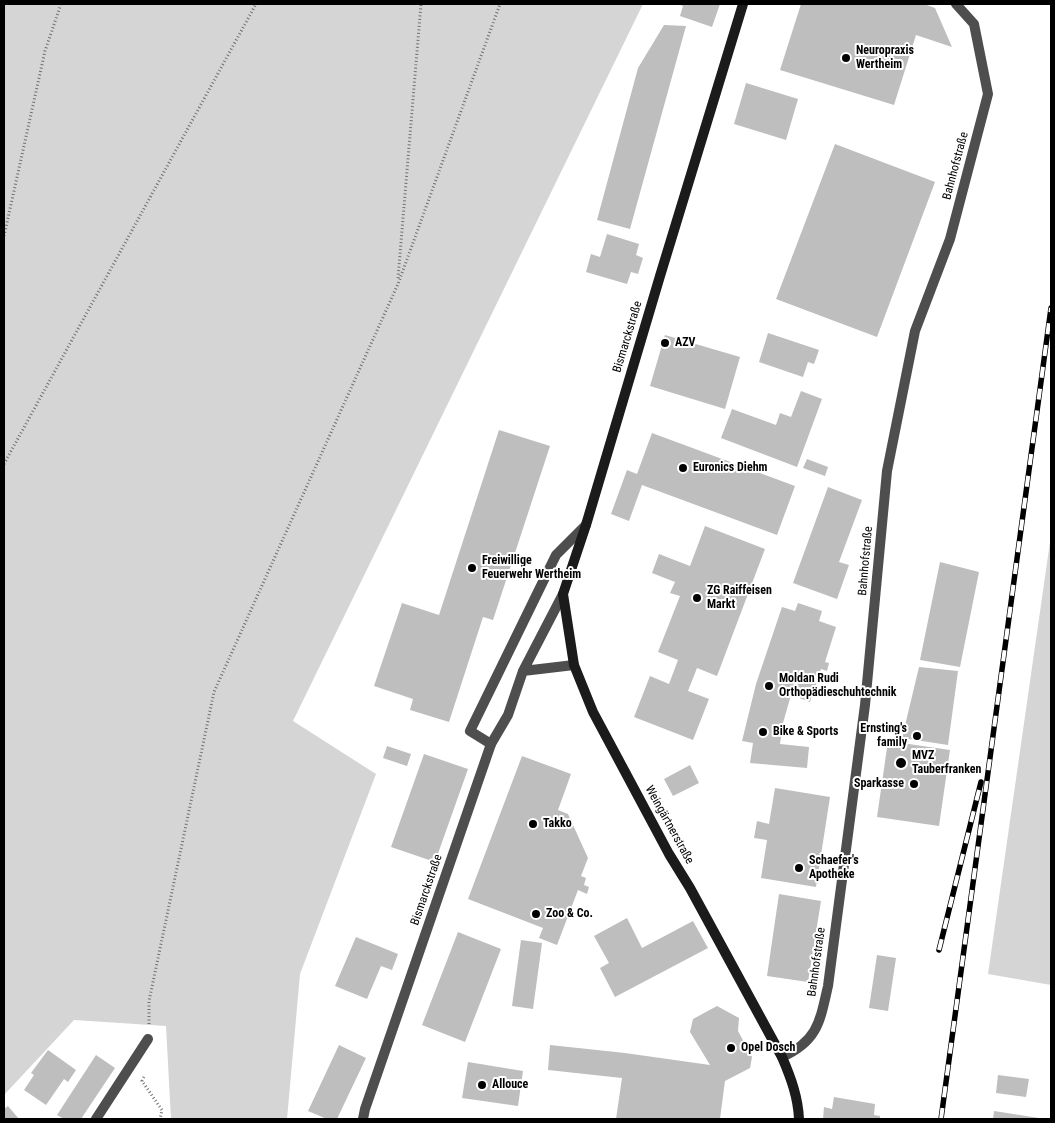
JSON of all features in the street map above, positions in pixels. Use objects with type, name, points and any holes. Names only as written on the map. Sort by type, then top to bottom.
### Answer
[{"type":"main road","name":"Bismarckstraße","points":[[562,594],[586,525],[743,4]]},
{"type":"main road","name":"Weingärtnerstraße","points":[[562,594],[574,665],[593,712],[669,854],[690,888],[782,1057]]},
{"type":"main road","points":[[782,1057],[792,1079],[798,1103],[799,1119]]},
{"type":"street","name":"Bahnhofstraße","points":[[782,1057],[798,1050],[816,1029],[822,1014],[828,986],[865,705],[887,471],[915,331],[950,239],[988,94],[974,24],[956,4]]},
{"type":"street","points":[[491,744],[470,730],[556,555],[586,525]]},
{"type":"street","name":"Bismarckstraße","points":[[363,1119],[491,744],[508,715],[523,671],[562,594]]},
{"type":"street","points":[[523,671],[574,665]]},
{"type":"street","points":[[96,1119],[148,1039]]},
{"type":"path","points":[[4,236],[45,52],[61,4]]},
{"type":"path","points":[[4,464],[256,4]]},
{"type":"path","points":[[398,284],[421,4]]},
{"type":"path","points":[[148,1039],[149,1001],[214,692],[398,284],[500,4]]},
{"type":"path","points":[[145,1075],[142,1081],[162,1110],[160,1119]]},
{"type":"shaded area","points":[[4,4],[643,4],[293,721],[376,774],[300,974],[287,1119],[171,1119],[166,1026],[74,1020],[4,1095]]},
{"type":"shaded area","points":[[1051,535],[1051,985],[988,974]]},
{"type":"building","points":[[678,4],[720,4],[712,27],[680,16],[683,6]]},
{"type":"building","name":"Neuropraxis Wertheim","points":[[801,4],[924,4],[935,8],[952,47],[916,35],[894,105],[780,70]]},
{"type":"building","points":[[664,25],[686,26],[630,229],[597,220],[638,68]]},
{"type":"building","points":[[746,83],[798,99],[786,140],[734,124]]},
{"type":"building","points":[[835,144],[935,182],[877,337],[776,299]]},
{"type":"building","points":[[607,234],[639,244],[636,255],[643,258],[638,274],[631,272],[627,284],[586,272],[591,254],[600,257]]},
{"type":"building","points":[[768,333],[819,350],[814,364],[808,362],[803,377],[759,362]]},
{"type":"building","points":[[665,335],[740,357],[725,409],[650,386]]},
{"type":"building","points":[[801,391],[822,399],[797,467],[721,438],[732,409],[776,425],[780,413],[791,417]]},
{"type":"building","points":[[499,430],[550,446],[493,620],[483,617],[449,722],[410,710],[413,699],[374,686],[402,603],[439,615]]},
{"type":"building","points":[[652,433],[795,486],[777,535],[642,485],[629,521],[611,514],[627,470],[637,474]]},
{"type":"building","points":[[807,459],[828,467],[825,476],[803,468]]},
{"type":"building","points":[[828,487],[862,500],[839,562],[849,565],[837,599],[793,583]]},
{"type":"building","points":[[705,526],[765,549],[717,676],[697,668],[688,691],[709,699],[693,740],[634,717],[650,676],[669,684],[678,660],[658,652],[680,596],[670,593],[675,582],[652,573],[659,554],[690,566]]},
{"type":"building","points":[[940,562],[979,572],[960,667],[920,660]]},
{"type":"building","points":[[798,603],[822,611],[819,621],[836,627],[825,662],[829,663],[827,671],[821,669],[810,702],[791,695],[783,723],[780,744],[809,747],[807,768],[750,763],[753,743],[742,741],[756,684],[782,607],[795,611]]},
{"type":"building","points":[[919,667],[958,671],[948,745],[902,738]]},
{"type":"building","name":"Sparkasse","points":[[888,741],[950,750],[939,826],[877,817]]},
{"type":"building","points":[[387,746],[411,754],[407,766],[383,758]]},
{"type":"building","points":[[424,754],[468,769],[435,862],[391,847]]},
{"type":"building","points":[[522,756],[571,774],[558,810],[568,814],[588,858],[581,876],[586,878],[584,885],[589,887],[587,894],[578,890],[557,945],[539,938],[543,928],[468,899]]},
{"type":"building","points":[[690,765],[699,783],[673,796],[664,779]]},
{"type":"building","points":[[775,788],[830,797],[816,887],[761,878],[767,840],[754,838],[757,821],[769,824]]},
{"type":"building","points":[[779,894],[821,901],[808,982],[767,976]]},
{"type":"building","points":[[627,918],[642,948],[693,921],[708,948],[615,997],[600,968],[609,963],[594,936]]},
{"type":"building","points":[[458,932],[501,949],[465,1042],[422,1025]]},
{"type":"building","points":[[356,937],[398,954],[392,970],[381,966],[367,999],[335,986]]},
{"type":"building","points":[[521,940],[542,943],[533,1009],[512,1006]]},
{"type":"building","points":[[877,955],[896,958],[888,1011],[869,1008]]},
{"type":"building","points":[[717,1006],[739,1018],[738,1031],[752,1057],[750,1068],[725,1081],[720,1119],[616,1119],[622,1078],[548,1070],[550,1045],[710,1065],[690,1032],[693,1019]]},
{"type":"building","points":[[339,1045],[366,1058],[337,1119],[327,1119],[308,1111]]},
{"type":"building","points":[[48,1050],[76,1070],[68,1082],[64,1079],[46,1105],[24,1090],[34,1075],[31,1073]]},
{"type":"building","points":[[96,1055],[115,1068],[81,1119],[64,1119],[57,1115]]},
{"type":"building","points":[[468,1062],[523,1071],[518,1106],[462,1098]]},
{"type":"building","points":[[998,1075],[1029,1079],[1026,1097],[996,1093]]},
{"type":"building","points":[[834,1097],[875,1104],[874,1115],[880,1116],[880,1119],[823,1119],[824,1107],[832,1109]]},
{"type":"building","points":[[8,1106],[19,1119],[4,1119],[4,1109]]},
{"type":"building","points":[[994,1111],[1039,1118],[993,1119]]},
{"type":"railway","points":[[941,1119],[1051,308]]},
{"type":"railway","points":[[939,950],[981,782]]},
{"type":"place","name":"Neuropraxis Wertheim","points":[[846,58]]},
{"type":"place","name":"AZV","points":[[665,343]]},
{"type":"place","name":"Euronics Diehm","points":[[683,468]]},
{"type":"place","name":"Freiwillige Feuerwehr Wertheim","points":[[472,568]]},
{"type":"place","name":"ZG Raiffeisen Markt","points":[[697,598]]},
{"type":"place","name":"Moldan Rudi Orthopädieschuhtechnik","points":[[769,686]]},
{"type":"place","name":"Bike & Sports","points":[[763,732]]},
{"type":"place","name":"Ernsting's family","points":[[917,736]]},
{"type":"place","name":"MVZ Tauberfranken","points":[[901,763]]},
{"type":"place","name":"Sparkasse","points":[[914,784]]},
{"type":"place","name":"Takko","points":[[533,824]]},
{"type":"place","name":"Schaefer's Apotheke","points":[[799,868]]},
{"type":"place","name":"Zoo & Co.","points":[[536,914]]},
{"type":"place","name":"Opel Dosch","points":[[731,1048]]},
{"type":"place","name":"Allouce","points":[[482,1085]]}]
